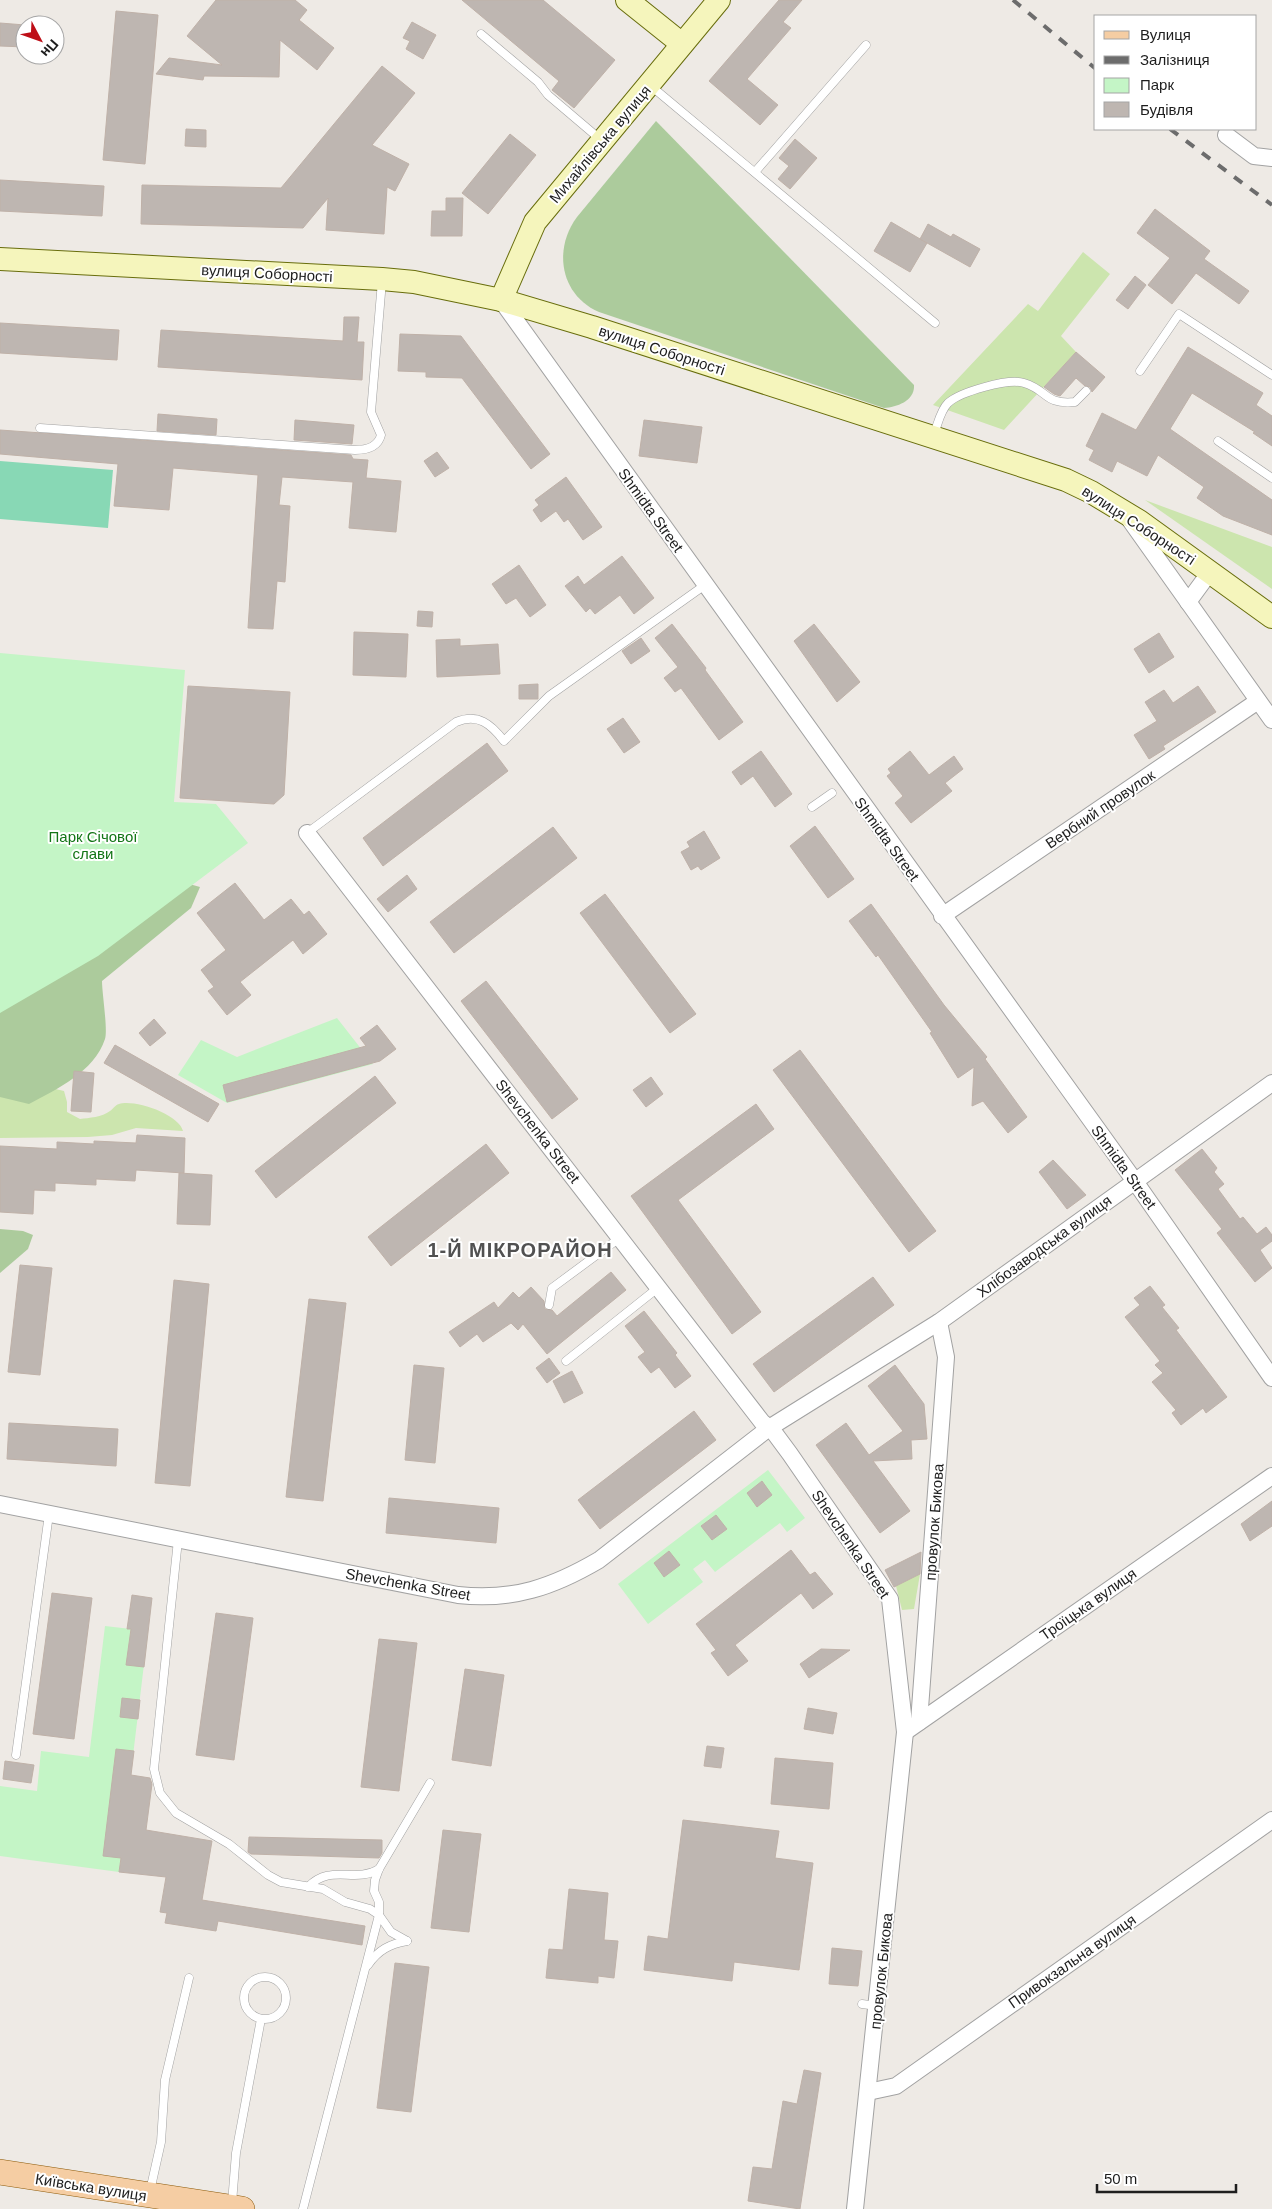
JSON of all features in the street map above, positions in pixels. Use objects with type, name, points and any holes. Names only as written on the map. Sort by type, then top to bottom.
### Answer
[{"type":"main road","points":[[627,0],[682,44]]},
{"type":"main road","name":"Михайлівська вулиця","points":[[501,300],[535,222],[718,0]]},
{"type":"main road","name":"вулиця Соборності","points":[[0,258],[382,279],[414,282],[501,300],[602,330],[1066,480],[1125,512],[1272,617]]},
{"type":"main road","name":"Київська вулиця","points":[[0,2172],[237,2208]]},
{"type":"street","points":[[1226,135],[1254,156],[1272,158]]},
{"type":"street","name":"Shmidta Street","points":[[501,300],[942,916],[1134,1180],[1272,1378]]},
{"type":"street","points":[[1125,512],[1272,720]]},
{"type":"street","points":[[1188,602],[1210,572]]},
{"type":"street","name":"Вербний провулок","points":[[942,916],[1258,701]]},
{"type":"street","name":"Shevchenka Street","points":[[307,833],[621,1237],[762,1422],[790,1454],[890,1599],[905,1732]]},
{"type":"street","name":"Хлібозаводська вулиця","points":[[939,1322],[1134,1180],[1272,1083]]},
{"type":"street","name":"Shevchenka Street","points":[[0,1504],[458,1596],[504,1596],[537,1590],[570,1578],[599,1560],[769,1428],[939,1322]]},
{"type":"street","name":"провулок Бикова","points":[[919,1722],[946,1356],[939,1322]]},
{"type":"street","name":"Троїцька вулиця","points":[[905,1732],[1272,1476]]},
{"type":"street","name":"провулок Бикова","points":[[855,2209],[868,2092],[870,2005],[905,1732]]},
{"type":"street","name":"Привокзальна вулиця","points":[[868,2092],[896,2086],[1272,1820]]},
{"type":"lane","points":[[481,34],[538,82],[548,95],[602,141]]},
{"type":"lane","points":[[755,172],[866,45]]},
{"type":"lane","points":[[649,84],[935,323]]},
{"type":"lane","points":[[40,428],[355,450],[368,448],[379,441],[381,435],[371,412],[382,279]]},
{"type":"lane","points":[[1140,371],[1179,314],[1272,375]]},
{"type":"lane","points":[[933,437],[943,409],[949,402],[962,394],[1017,381],[1033,387],[1053,401],[1061,404],[1075,402],[1086,391]]},
{"type":"lane","points":[[1218,441],[1272,478]]},
{"type":"lane","points":[[307,833],[456,722],[465,718],[476,718],[487,722],[504,742],[550,696],[705,585]]},
{"type":"lane","points":[[812,807],[832,793]]},
{"type":"lane","points":[[549,1305],[552,1288],[621,1237]]},
{"type":"lane","points":[[566,1361],[659,1287]]},
{"type":"lane","points":[[16,1755],[49,1514]]},
{"type":"lane","points":[[178,1540],[154,1769],[160,1793],[176,1813],[229,1844],[268,1875],[281,1882],[308,1888],[324,1889],[346,1902],[370,1909],[379,1915],[390,1932],[407,1941],[394,1943],[384,1948],[375,1955],[365,1971]]},
{"type":"lane","points":[[303,2209],[379,1915],[379,1902],[374,1891],[375,1880],[379,1869],[430,1783]]},
{"type":"lane","points":[[308,1888],[323,1876],[345,1874],[370,1875],[379,1869]]},
{"type":"lane","points":[[149,2195],[161,2142],[165,2080],[189,1978]]},
{"type":"lane","points":[[259,1978],[273,1979],[284,1988],[286,1994],[284,2008],[275,2017],[261,2019],[249,2012],[246,2006],[245,1993],[253,1981],[259,1978]]},
{"type":"lane","points":[[237,2208],[236,2153],[261,2019]]},
{"type":"green space","points":[[656,121],[914,385],[914,391],[908,399],[899,405],[884,408],[599,312],[586,304],[576,294],[564,270],[563,257],[569,230],[577,217]]},
{"type":"green space","points":[[1083,252],[1110,274],[1061,336],[1076,352],[1004,430],[933,405],[1028,304],[1038,311]]},
{"type":"green space","points":[[0,461],[113,470],[108,528],[0,519]]},
{"type":"green space","points":[[1145,500],[1272,547],[1272,589]]},
{"type":"green space","name":"Парк Січової слави","points":[[0,653],[185,670],[174,802],[216,804],[248,843],[98,956],[0,1013]]},
{"type":"green space","points":[[175,880],[200,887],[191,908],[102,981],[106,1034],[100,1051],[92,1061],[84,1070],[62,1086],[29,1104],[0,1097],[0,940]]},
{"type":"green space","points":[[337,1018],[373,1064],[227,1103],[178,1075],[201,1040],[237,1057]]},
{"type":"green space","points":[[0,1076],[64,1091],[67,1112],[80,1119],[103,1115],[119,1104],[135,1104],[155,1109],[165,1114],[180,1125],[183,1131],[136,1128],[112,1135],[88,1137],[0,1138]]},
{"type":"green space","points":[[0,1229],[23,1231],[33,1235],[28,1249],[0,1273]]},
{"type":"green space","points":[[768,1470],[805,1518],[787,1532],[780,1523],[715,1572],[705,1560],[693,1569],[703,1582],[648,1624],[618,1584]]},
{"type":"green space","points":[[920,1574],[914,1609],[902,1610],[896,1586]]},
{"type":"green space","points":[[105,1626],[148,1631],[119,1872],[0,1856],[0,1786],[37,1791],[41,1751],[89,1757]]},
{"type":"building","points":[[216,0],[295,0],[307,10],[299,20],[334,48],[317,70],[280,40],[279,77],[204,76],[203,80],[156,74],[169,58],[222,65],[187,36]]},
{"type":"building","points":[[462,0],[543,0],[615,60],[574,108],[552,90],[559,81]]},
{"type":"building","points":[[779,0],[802,0],[783,22],[791,28],[747,79],[778,105],[760,125],[709,81]]},
{"type":"building","points":[[116,11],[158,15],[145,164],[103,160]]},
{"type":"building","points":[[412,22],[436,35],[423,59],[406,49],[410,41],[403,38]]},
{"type":"building","points":[[0,23],[15,24],[15,47],[0,46]]},
{"type":"building","points":[[382,66],[415,93],[372,145],[409,164],[395,191],[387,187],[384,234],[326,230],[328,198],[303,228],[141,224],[142,185],[281,188]]},
{"type":"building","points":[[186,129],[206,130],[206,147],[185,146]]},
{"type":"building","points":[[510,134],[536,155],[488,214],[462,193]]},
{"type":"building","points":[[795,139],[817,158],[790,189],[778,179],[789,166],[779,158]]},
{"type":"building","points":[[0,180],[104,186],[102,216],[0,211]]},
{"type":"building","points":[[446,198],[463,198],[462,236],[431,236],[432,211],[446,211]]},
{"type":"building","points":[[1155,209],[1210,251],[1204,259],[1249,291],[1239,304],[1196,273],[1172,304],[1148,285],[1170,258],[1137,233]]},
{"type":"building","points":[[891,222],[927,243],[910,272],[874,251]]},
{"type":"building","points":[[928,224],[951,237],[953,234],[980,249],[970,267],[920,239]]},
{"type":"building","points":[[1135,276],[1146,285],[1128,309],[1116,300]]},
{"type":"building","points":[[344,317],[359,317],[357,342],[364,342],[362,380],[158,367],[161,330],[343,341]]},
{"type":"building","points":[[0,323],[119,330],[117,360],[0,353]]},
{"type":"building","points":[[400,334],[461,336],[550,454],[531,469],[462,378],[426,377],[426,372],[398,371]]},
{"type":"building","points":[[1188,347],[1263,393],[1256,405],[1272,416],[1272,446],[1253,433],[1255,432],[1192,393],[1170,429],[1272,500],[1272,535],[1223,516],[1197,498],[1204,487],[1158,455],[1147,476],[1117,461],[1112,472],[1089,460],[1094,450],[1086,446],[1102,413],[1136,430]]},
{"type":"building","points":[[1076,352],[1105,377],[1092,392],[1090,387],[1085,386],[1076,378],[1060,396],[1044,387]]},
{"type":"building","points":[[158,414],[217,419],[216,435],[157,431]]},
{"type":"building","points":[[295,420],[354,425],[352,444],[294,440]]},
{"type":"building","points":[[644,420],[702,427],[697,463],[639,456]]},
{"type":"building","points":[[0,430],[351,455],[353,459],[368,460],[366,478],[401,481],[396,532],[349,528],[353,482],[282,477],[279,505],[290,506],[285,582],[277,581],[273,629],[248,628],[258,475],[173,468],[169,510],[114,506],[118,464],[0,454]]},
{"type":"building","points":[[437,452],[449,468],[435,477],[424,461]]},
{"type":"building","points":[[566,477],[602,527],[583,540],[568,519],[564,522],[556,511],[541,522],[533,510],[539,505],[535,500]]},
{"type":"building","points":[[622,556],[654,598],[634,614],[620,595],[595,614],[590,608],[586,612],[565,586],[578,576],[584,585]]},
{"type":"building","points":[[519,565],[546,605],[530,617],[516,598],[506,604],[492,584]]},
{"type":"building","points":[[418,611],[433,612],[432,627],[417,626]]},
{"type":"building","points":[[672,624],[706,668],[705,670],[743,722],[719,740],[681,688],[675,692],[664,678],[678,667],[655,638]]},
{"type":"building","points":[[814,624],[860,682],[837,702],[794,641]]},
{"type":"building","points":[[354,632],[408,634],[406,677],[353,675]]},
{"type":"building","points":[[1159,633],[1174,657],[1149,673],[1134,649]]},
{"type":"building","points":[[641,638],[650,651],[631,664],[622,651]]},
{"type":"building","points":[[460,639],[460,646],[498,644],[500,674],[437,677],[436,640]]},
{"type":"building","points":[[538,684],[538,699],[519,699],[519,685]]},
{"type":"building","points":[[188,686],[290,692],[284,795],[274,804],[180,798]]},
{"type":"building","points":[[1198,686],[1216,712],[1163,746],[1165,749],[1149,759],[1134,735],[1157,721],[1145,702],[1164,690],[1173,703]]},
{"type":"building","points":[[623,718],[640,742],[624,753],[607,729]]},
{"type":"building","points":[[487,743],[508,771],[383,866],[363,838]]},
{"type":"building","points":[[761,751],[792,794],[775,807],[753,776],[741,785],[732,772]]},
{"type":"building","points":[[910,751],[929,775],[954,756],[963,769],[945,783],[952,791],[911,823],[895,803],[903,796],[887,776],[891,773],[888,769]]},
{"type":"building","points":[[815,826],[854,879],[828,898],[790,846]]},
{"type":"building","points":[[553,827],[577,858],[454,953],[430,922]]},
{"type":"building","points":[[704,831],[720,858],[701,870],[698,866],[691,870],[681,852],[690,847],[687,842]]},
{"type":"building","points":[[407,875],[417,889],[388,912],[377,899]]},
{"type":"building","points":[[235,883],[264,920],[291,899],[304,915],[309,911],[327,934],[303,954],[293,940],[240,982],[251,995],[227,1015],[208,991],[214,987],[201,970],[226,950],[197,913]]},
{"type":"building","points":[[605,894],[696,1014],[670,1033],[580,913]]},
{"type":"building","points":[[871,904],[944,1005],[987,1057],[985,1059],[1027,1117],[1008,1133],[983,1101],[972,1106],[974,1067],[958,1078],[930,1033],[932,1032],[878,955],[876,957],[849,921]]},
{"type":"building","points":[[486,981],[578,1099],[552,1119],[461,1001]]},
{"type":"building","points":[[154,1019],[166,1033],[150,1046],[139,1033]]},
{"type":"building","points":[[377,1025],[396,1049],[380,1061],[227,1102],[223,1085],[366,1046],[360,1038]]},
{"type":"building","points":[[115,1045],[219,1104],[208,1122],[104,1063]]},
{"type":"building","points":[[800,1050],[936,1231],[909,1252],[773,1070]]},
{"type":"building","points":[[74,1071],[94,1073],[91,1112],[71,1111]]},
{"type":"building","points":[[375,1076],[396,1103],[276,1198],[255,1171]]},
{"type":"building","points":[[651,1077],[663,1094],[646,1107],[633,1090]]},
{"type":"building","points":[[756,1104],[774,1129],[678,1200],[761,1312],[732,1334],[631,1196]]},
{"type":"building","points":[[137,1135],[185,1138],[184,1173],[136,1170],[135,1181],[96,1179],[96,1185],[55,1183],[55,1191],[34,1190],[33,1214],[0,1212],[0,1146],[57,1149],[57,1142],[94,1144],[94,1141],[136,1143]]},
{"type":"building","points":[[486,1144],[509,1173],[391,1266],[368,1237]]},
{"type":"building","points":[[1202,1149],[1217,1168],[1214,1172],[1224,1184],[1218,1189],[1240,1219],[1243,1217],[1257,1234],[1266,1227],[1272,1235],[1272,1241],[1260,1250],[1272,1268],[1255,1282],[1217,1233],[1222,1229],[1175,1170]]},
{"type":"building","points":[[1053,1160],[1086,1195],[1067,1209],[1039,1172]]},
{"type":"building","points":[[179,1173],[212,1175],[210,1225],[177,1224]]},
{"type":"building","points":[[20,1265],[52,1268],[40,1375],[8,1372]]},
{"type":"building","points":[[611,1272],[626,1290],[547,1354],[523,1324],[518,1330],[511,1323],[483,1342],[477,1334],[460,1347],[449,1332],[494,1302],[498,1308],[513,1292],[519,1298],[531,1287],[544,1301],[545,1309],[552,1310],[557,1316]]},
{"type":"building","points":[[873,1277],[894,1305],[774,1392],[753,1364]]},
{"type":"building","points":[[174,1280],[209,1284],[190,1486],[155,1483]]},
{"type":"building","points":[[1150,1286],[1165,1305],[1162,1307],[1179,1328],[1176,1330],[1227,1397],[1206,1413],[1203,1408],[1181,1425],[1172,1413],[1176,1410],[1152,1382],[1163,1373],[1155,1365],[1160,1361],[1125,1317],[1140,1305],[1134,1298]]},
{"type":"building","points":[[309,1299],[346,1303],[323,1501],[286,1497]]},
{"type":"building","points":[[644,1311],[677,1353],[675,1355],[691,1376],[675,1388],[659,1367],[651,1373],[638,1357],[645,1352],[625,1326]]},
{"type":"building","points":[[549,1358],[560,1373],[547,1383],[536,1368]]},
{"type":"building","points":[[414,1365],[444,1368],[435,1463],[405,1460]]},
{"type":"building","points":[[895,1365],[924,1404],[927,1439],[911,1440],[912,1459],[873,1461],[910,1511],[880,1533],[816,1445],[846,1423],[869,1455],[903,1431],[868,1386]]},
{"type":"building","points":[[572,1371],[583,1393],[564,1403],[553,1381]]},
{"type":"building","points":[[694,1411],[716,1440],[600,1529],[578,1500]]},
{"type":"building","points":[[9,1423],[118,1429],[116,1466],[7,1459]]},
{"type":"building","points":[[762,1481],[772,1495],[757,1507],[747,1493]]},
{"type":"building","points":[[389,1498],[499,1508],[496,1543],[386,1533]]},
{"type":"building","points":[[1272,1501],[1272,1526],[1250,1541],[1241,1524]]},
{"type":"building","points":[[716,1515],[727,1529],[712,1540],[701,1526]]},
{"type":"building","points":[[791,1550],[810,1575],[815,1572],[833,1594],[813,1609],[801,1593],[735,1645],[748,1661],[728,1676],[711,1653],[716,1650],[696,1624]]},
{"type":"building","points":[[669,1551],[680,1565],[664,1577],[654,1563]]},
{"type":"building","points":[[921,1552],[920,1574],[894,1587],[885,1570]]},
{"type":"building","points":[[52,1593],[92,1598],[74,1739],[33,1734]]},
{"type":"building","points":[[132,1595],[152,1598],[144,1667],[126,1665],[131,1629],[127,1629]]},
{"type":"building","points":[[216,1613],[253,1618],[234,1760],[196,1755]]},
{"type":"building","points":[[379,1639],[417,1643],[399,1791],[361,1787]]},
{"type":"building","points":[[821,1649],[850,1650],[809,1678],[800,1664]]},
{"type":"building","points":[[465,1669],[504,1675],[491,1766],[452,1760]]},
{"type":"building","points":[[122,1698],[140,1700],[138,1719],[120,1717]]},
{"type":"building","points":[[808,1708],[837,1713],[833,1734],[804,1729]]},
{"type":"building","points":[[707,1746],[724,1748],[721,1768],[704,1766]]},
{"type":"building","points":[[116,1749],[134,1751],[131,1775],[150,1778],[152,1784],[146,1830],[212,1841],[202,1900],[365,1926],[362,1945],[218,1921],[216,1931],[165,1923],[167,1913],[160,1912],[166,1877],[119,1872],[121,1858],[103,1856]]},
{"type":"building","points":[[775,1758],[833,1763],[829,1809],[771,1804]]},
{"type":"building","points":[[5,1761],[34,1765],[31,1783],[3,1779]]},
{"type":"building","points":[[683,1820],[779,1831],[775,1858],[813,1863],[799,1970],[734,1962],[732,1981],[644,1970],[648,1936],[668,1939]]},
{"type":"building","points":[[443,1830],[481,1834],[469,1932],[431,1928]]},
{"type":"building","points":[[249,1837],[382,1840],[382,1853],[379,1858],[251,1854],[248,1852]]},
{"type":"building","points":[[569,1889],[608,1893],[604,1940],[618,1941],[614,1978],[598,1976],[598,1983],[546,1978],[549,1949],[563,1950]]},
{"type":"building","points":[[832,1948],[862,1951],[858,1986],[829,1984]]},
{"type":"building","points":[[395,1963],[429,1967],[411,2112],[377,2108]]},
{"type":"building","points":[[804,2070],[821,2073],[800,2209],[748,2201],[753,2167],[772,2169],[783,2101],[797,2104]]},
{"type":"railway","points":[[1013,0],[1094,67]]},
{"type":"railway","points":[[1171,130],[1272,205]]},
{"type":"district","name":"1-Й МІКРОРАЙОН","points":[[520,1250]]}]
